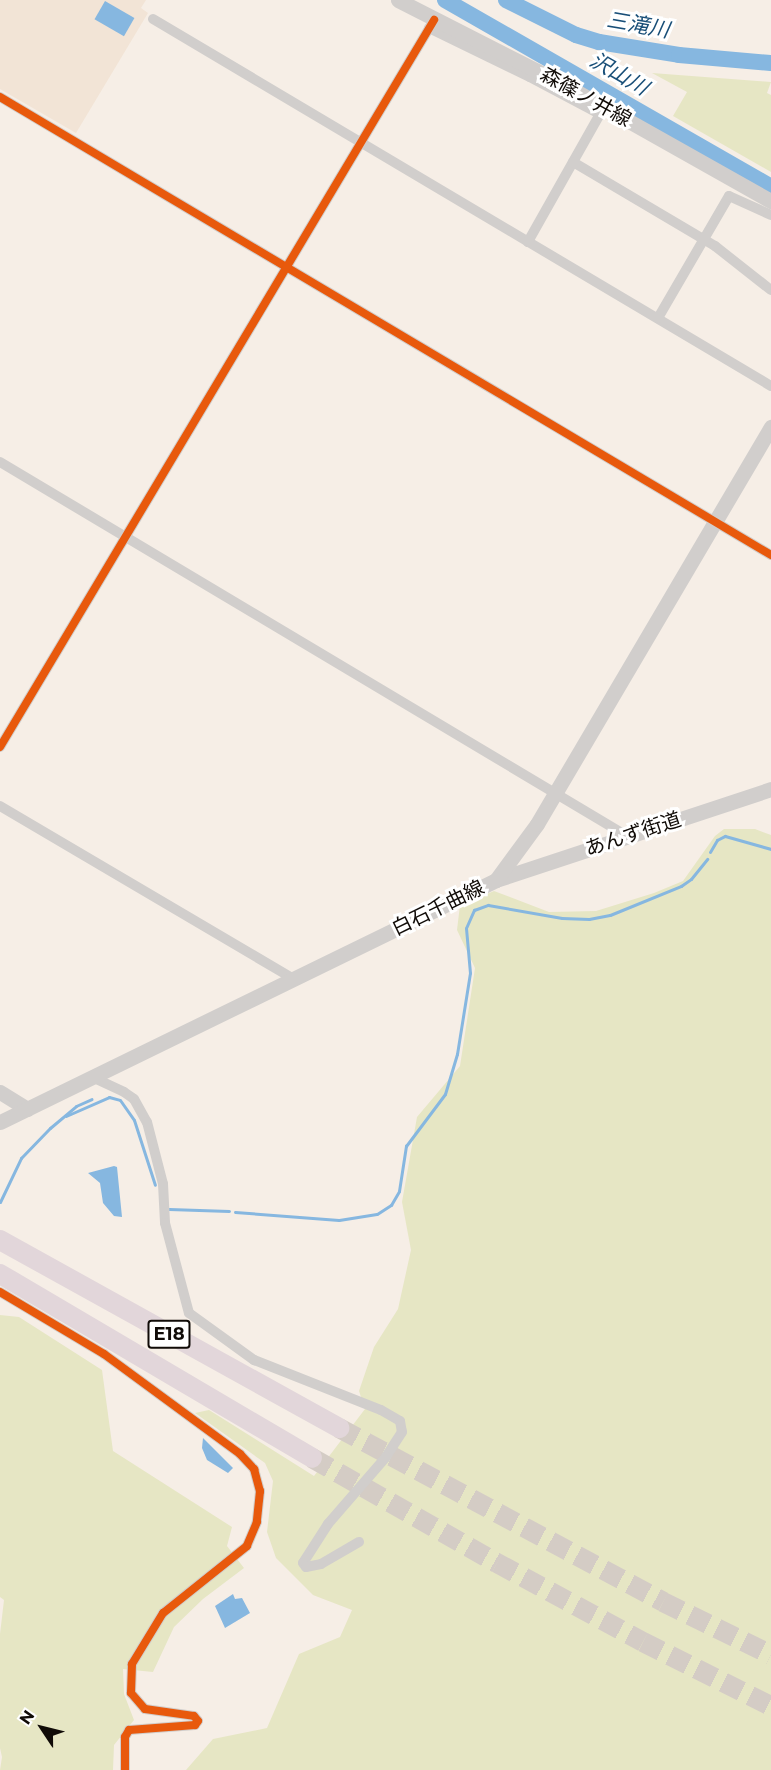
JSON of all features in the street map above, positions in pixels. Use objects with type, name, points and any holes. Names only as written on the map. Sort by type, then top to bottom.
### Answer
[{"type":"highway","name":"E18","points":[[0,1240],[339,1428]]},
{"type":"highway","name":"E18","points":[[0,1274],[312,1458]]},
{"type":"main road","name":"森篠ノ井線","points":[[398,0],[431,24],[554,79],[771,201]]},
{"type":"main road","name":"白石千曲線","points":[[0,1122],[496,880],[537,824],[771,427]]},
{"type":"main road","name":"あんず街道","points":[[496,880],[771,789]]},
{"type":"main road","points":[[0,1092],[27,1108]]},
{"type":"street","points":[[153,19],[771,386]]},
{"type":"street","points":[[0,747],[431,24],[600,114],[528,242]]},
{"type":"street","points":[[0,97],[715,524],[771,555]]},
{"type":"street","points":[[573,162],[703,241],[715,246],[771,290]]},
{"type":"street","points":[[658,318],[729,196],[771,215]]},
{"type":"street","points":[[0,462],[627,836]]},
{"type":"street","points":[[0,806],[292,978]]},
{"type":"street","points":[[92,1077],[134,1099],[147,1122],[162,1175],[165,1223],[189,1312],[254,1360],[381,1410],[400,1421],[402,1432],[386,1458],[328,1524],[303,1563],[306,1567],[321,1564],[359,1542]]},
{"type":"street","points":[[0,1292],[104,1354],[240,1454],[254,1469],[260,1491],[257,1522],[247,1546],[162,1612],[132,1664],[131,1693],[145,1709],[194,1716],[198,1721],[195,1725],[129,1730],[125,1737],[124,1770]]},
{"type":"shaded area","points":[[0,0],[146,0],[141,8],[148,13],[76,133],[0,89]]},
{"type":"green space","points":[[652,73],[771,82],[767,93],[771,95],[771,172],[673,116],[687,92]]},
{"type":"green space","points":[[724,829],[755,829],[771,835],[771,1770],[186,1770],[213,1739],[267,1728],[299,1654],[340,1637],[352,1610],[313,1595],[276,1558],[267,1532],[273,1481],[265,1463],[195,1413],[209,1410],[314,1476],[365,1409],[359,1391],[374,1347],[398,1309],[411,1250],[402,1202],[417,1117],[460,1066],[475,968],[457,930],[460,905],[494,891],[549,912],[596,911],[654,893],[683,881],[715,836]]},
{"type":"green space","points":[[0,1315],[19,1317],[102,1370],[113,1451],[232,1527],[227,1546],[244,1568],[203,1599],[174,1627],[153,1672],[123,1669],[124,1694],[134,1720],[114,1745],[113,1770],[0,1770],[2,1757],[0,1748],[0,1634],[4,1600],[0,1597]]},
{"type":"water","points":[[105,1],[134,18],[124,36],[94,19]]},
{"type":"water","points":[[117,1167],[122,1217],[114,1216],[103,1203],[100,1183],[88,1173]]},
{"type":"water","points":[[203,1438],[233,1468],[228,1473],[207,1460],[202,1448]]},
{"type":"water","points":[[233,1594],[235,1599],[242,1598],[250,1613],[225,1628],[215,1606]]},
{"type":"waterway","name":"沢山川","points":[[445,0],[771,187]]},
{"type":"waterway","name":"三滝川","points":[[506,0],[576,35],[599,42],[679,55],[771,63]]},
{"type":"waterway","points":[[710,852],[717,840],[725,836],[771,849]]},
{"type":"waterway","points":[[235,1212],[339,1220],[377,1214],[391,1205],[399,1191],[406,1146],[445,1094],[457,1054],[470,973],[466,928],[474,910],[488,905],[562,918],[589,919],[610,915],[681,886],[691,879],[707,859]]},
{"type":"waterway","points":[[66,1116],[109,1097],[120,1100],[134,1120],[155,1185]]},
{"type":"waterway","points":[[0,1202],[21,1158],[50,1128],[76,1106],[92,1099]]},
{"type":"waterway","points":[[169,1209],[229,1211]]},
{"type":"tunnel","points":[[339,1428],[663,1602],[771,1655]]},
{"type":"tunnel","points":[[312,1458],[497,1563],[643,1642],[771,1706]]},
{"type":"cycle path","points":[[0,747],[434,20]]},
{"type":"cycle path","points":[[0,97],[771,555]]},
{"type":"cycle path","points":[[0,1292],[104,1354],[240,1454],[254,1469],[260,1491],[257,1522],[247,1546],[163,1613],[132,1664],[131,1693],[145,1709],[194,1716],[198,1721],[195,1725],[129,1730],[125,1737],[125,1770]]}]
